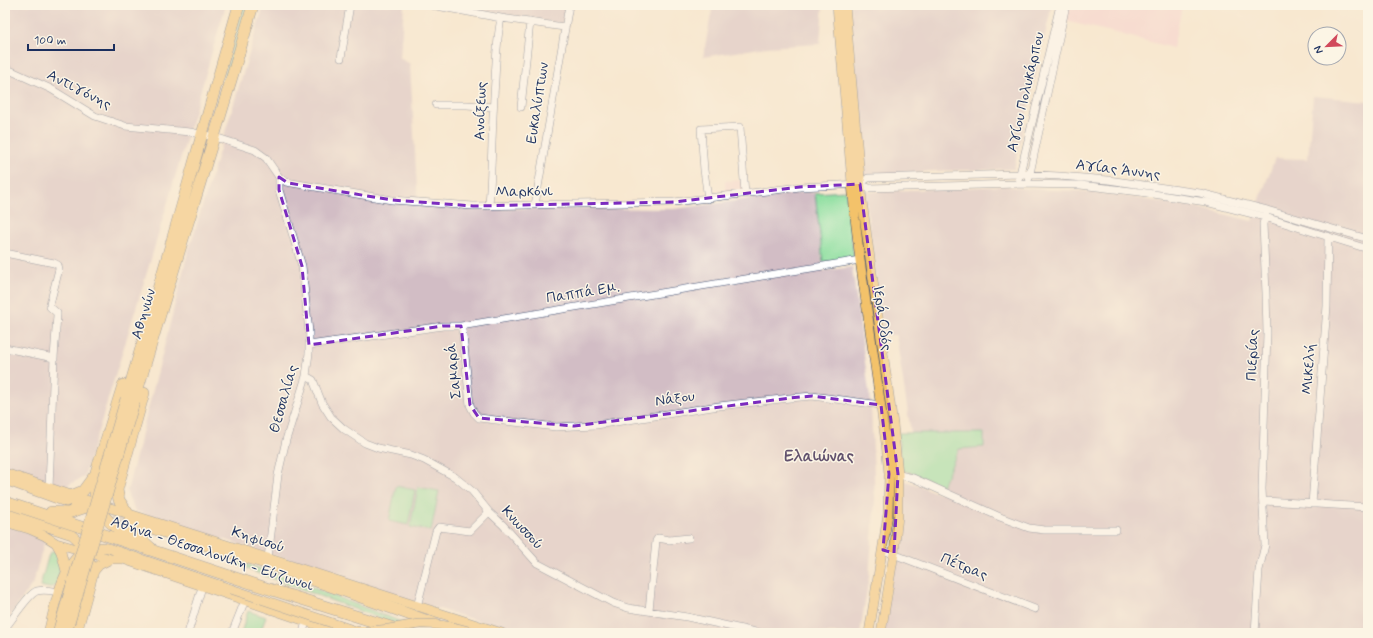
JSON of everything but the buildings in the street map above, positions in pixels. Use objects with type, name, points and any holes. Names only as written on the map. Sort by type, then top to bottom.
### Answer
[{"type":"highway","name":"Αθηνών","points":[[66,633],[130,401],[177,222],[239,5]]},
{"type":"highway","name":"Αθηνών","points":[[58,633],[130,401],[189,224],[253,5]]},
{"type":"highway","points":[[160,554],[136,536],[114,526],[104,515],[98,504],[94,482],[157,270],[177,222]]},
{"type":"highway","points":[[128,517],[119,500],[117,490],[178,277],[186,245],[189,224]]},
{"type":"highway","points":[[69,498],[86,488],[96,472]]},
{"type":"highway","points":[[5,479],[69,498],[76,504],[74,510],[71,512]]},
{"type":"highway","points":[[32,510],[63,513],[71,512],[98,504],[110,497],[117,490]]},
{"type":"highway","name":"Αθήνα - Θεσσαλονίκη - Εύζωνοι","points":[[5,502],[160,554],[410,633]]},
{"type":"highway","name":"Αθήνα - Θεσσαλονίκη - Εύζωνοι","points":[[128,517],[336,588],[415,612],[460,633]]},
{"type":"highway","points":[[344,583],[415,612]]},
{"type":"main road","name":"Ιερά Οδός","points":[[837,5],[856,184],[893,424],[894,474],[898,516],[894,553],[881,633]]},
{"type":"main road","name":"Ιερά Οδός","points":[[845,5],[860,260],[881,404],[894,474],[869,633]]},
{"type":"main road","name":"Κηφισού","points":[[5,473],[49,488],[69,498],[98,504],[128,517],[268,558],[344,583]]},
{"type":"main road","points":[[5,513],[72,535],[79,542],[90,560],[93,575]]},
{"type":"main road","points":[[5,522],[35,531],[56,543],[111,559],[123,559],[341,633]]},
{"type":"main road","points":[[56,543],[61,552],[66,571]]},
{"type":"main road","points":[[48,633],[66,571],[74,558],[85,551],[97,548],[108,548],[356,630],[376,631],[419,624],[437,624],[452,626],[475,633]]},
{"type":"main road","points":[[77,633],[95,569],[99,565],[111,559]]},
{"type":"main road","points":[[415,612],[502,633]]},
{"type":"street","points":[[340,58],[350,5]]},
{"type":"street","points":[[431,5],[501,18],[564,27]]},
{"type":"street","name":"Ευκαλύπτων","points":[[535,205],[564,27],[569,5]]},
{"type":"street","name":"Αγίου Πολυκάρπου","points":[[1018,184],[1060,5]]},
{"type":"street","name":"Αγίου Πολυκάρπου","points":[[1027,184],[1066,5]]},
{"type":"street","name":"Ανοίξεως","points":[[488,206],[492,159],[493,107],[498,33],[501,18]]},
{"type":"street","points":[[521,107],[530,22]]},
{"type":"street","name":"Αντιγόνης","points":[[5,68],[51,89],[95,116],[125,126],[190,132],[215,137]]},
{"type":"street","points":[[436,105],[467,104],[493,107]]},
{"type":"street","points":[[708,199],[701,129],[740,128],[745,194]]},
{"type":"street","points":[[215,137],[258,152],[266,158],[279,177]]},
{"type":"street","name":"Αγίας Άννης","points":[[856,184],[868,178],[1020,174],[1108,180],[1200,193],[1266,213],[1368,239]]},
{"type":"street","name":"Μαρκόνι","points":[[279,177],[288,183],[392,200],[473,206],[674,202],[800,187],[856,184]]},
{"type":"street","name":"Θεσσαλίας","points":[[268,558],[278,475],[286,440],[306,376],[309,345],[302,266],[279,190],[279,177]]},
{"type":"street","name":"Αγίας Άννης","points":[[856,184],[869,188],[1018,184],[1080,185],[1140,192],[1266,213],[1368,249]]},
{"type":"street","name":"Πιερίας","points":[[1255,633],[1259,570],[1265,545],[1262,468],[1267,333],[1263,224],[1266,213]]},
{"type":"street","name":"Μικελή","points":[[1312,504],[1327,306],[1328,236]]},
{"type":"street","points":[[5,253],[58,265],[59,269],[50,304],[50,307],[57,313],[57,316],[49,488]]},
{"type":"street","name":"Παππά Εμ.","points":[[309,345],[443,326],[461,326],[860,260]]},
{"type":"street","name":"Σαμαρά","points":[[461,326],[470,404],[474,414]]},
{"type":"street","points":[[5,348],[54,358]]},
{"type":"street","name":"Κνωσσού","points":[[306,376],[313,380],[322,403],[331,417],[344,429],[365,443],[378,448],[424,460],[455,477],[472,491],[489,512],[503,525],[537,563],[613,603],[628,608],[650,610],[760,633]]},
{"type":"street","name":"Νάξου","points":[[474,414],[479,418],[556,427],[596,425],[719,406],[812,396],[881,404]]},
{"type":"street","points":[[894,474],[914,478],[1000,517],[1029,528],[1044,530],[1116,530]]},
{"type":"street","points":[[1263,501],[1368,507]]},
{"type":"street","points":[[415,612],[436,531],[439,527],[470,531],[489,512]]},
{"type":"street","points":[[650,610],[656,541],[658,538],[669,540],[689,538]]},
{"type":"street","name":"Πέτρας","points":[[883,550],[1035,609]]},
{"type":"street","points":[[188,633],[202,587]]},
{"type":"street","points":[[5,628],[14,619],[32,593],[41,591],[59,592]]},
{"type":"street","points":[[232,633],[245,600]]},
{"type":"street","points":[[303,633],[306,621]]},
{"type":"highlighted area","points":[[279,177],[288,183],[392,200],[473,206],[674,202],[800,187],[860,184],[898,474],[894,553],[883,550],[889,474],[881,405],[812,396],[574,426],[479,418],[470,405],[461,326],[443,326],[309,345],[302,266],[279,190]]},
{"type":"shaded area","points":[[5,5],[226,5],[148,269],[84,477],[62,488],[5,468]]},
{"type":"shaded area","points":[[264,5],[404,5],[400,58],[410,64],[418,205],[490,210],[532,208],[674,209],[805,192],[815,193],[823,271],[852,267],[871,406],[875,499],[869,577],[860,633],[519,633],[419,603],[343,577],[344,574],[280,557],[135,511],[127,491],[187,256]]},
{"type":"shaded area","points":[[451,5],[566,5],[562,24]]},
{"type":"shaded area","points":[[713,5],[823,5],[820,44],[767,47],[703,57]]},
{"type":"shaded area","points":[[851,5],[1052,5],[1014,169],[929,171],[910,174],[863,177]]},
{"type":"shaded area","points":[[1069,5],[1182,6],[1173,48],[1065,21]]},
{"type":"shaded area","points":[[1313,96],[1368,101],[1368,633],[884,633],[902,480],[939,494],[959,449],[984,447],[983,433],[911,433],[896,335],[884,335],[865,192],[1005,186],[1031,189],[1079,191],[1195,207],[1252,221],[1275,158],[1308,159]]},
{"type":"shaded area","points":[[743,180],[744,192],[725,194],[725,181]]},
{"type":"shaded area","points":[[5,525],[42,537],[45,540],[33,583],[5,623]]},
{"type":"green space","points":[[243,5],[248,5],[214,122],[212,122]]},
{"type":"green space","points":[[846,191],[854,258],[823,262],[815,193]]},
{"type":"green space","points":[[898,433],[984,433],[984,447],[959,449],[942,486],[915,474],[901,470]]},
{"type":"green space","points":[[396,486],[415,490],[408,525],[389,521]]},
{"type":"green space","points":[[418,487],[439,491],[431,531],[410,527]]},
{"type":"green space","points":[[56,551],[60,569],[58,582],[55,586],[49,588],[40,586],[49,554]]},
{"type":"green space","points":[[239,562],[280,575],[425,631],[392,623],[252,571],[238,565]]},
{"type":"green space","points":[[248,611],[266,617],[260,633],[241,633]]},
{"type":"tunnel","points":[[97,511],[129,521]]},
{"type":"district","name":"Ελαιώνας","points":[[819,456]]}]
